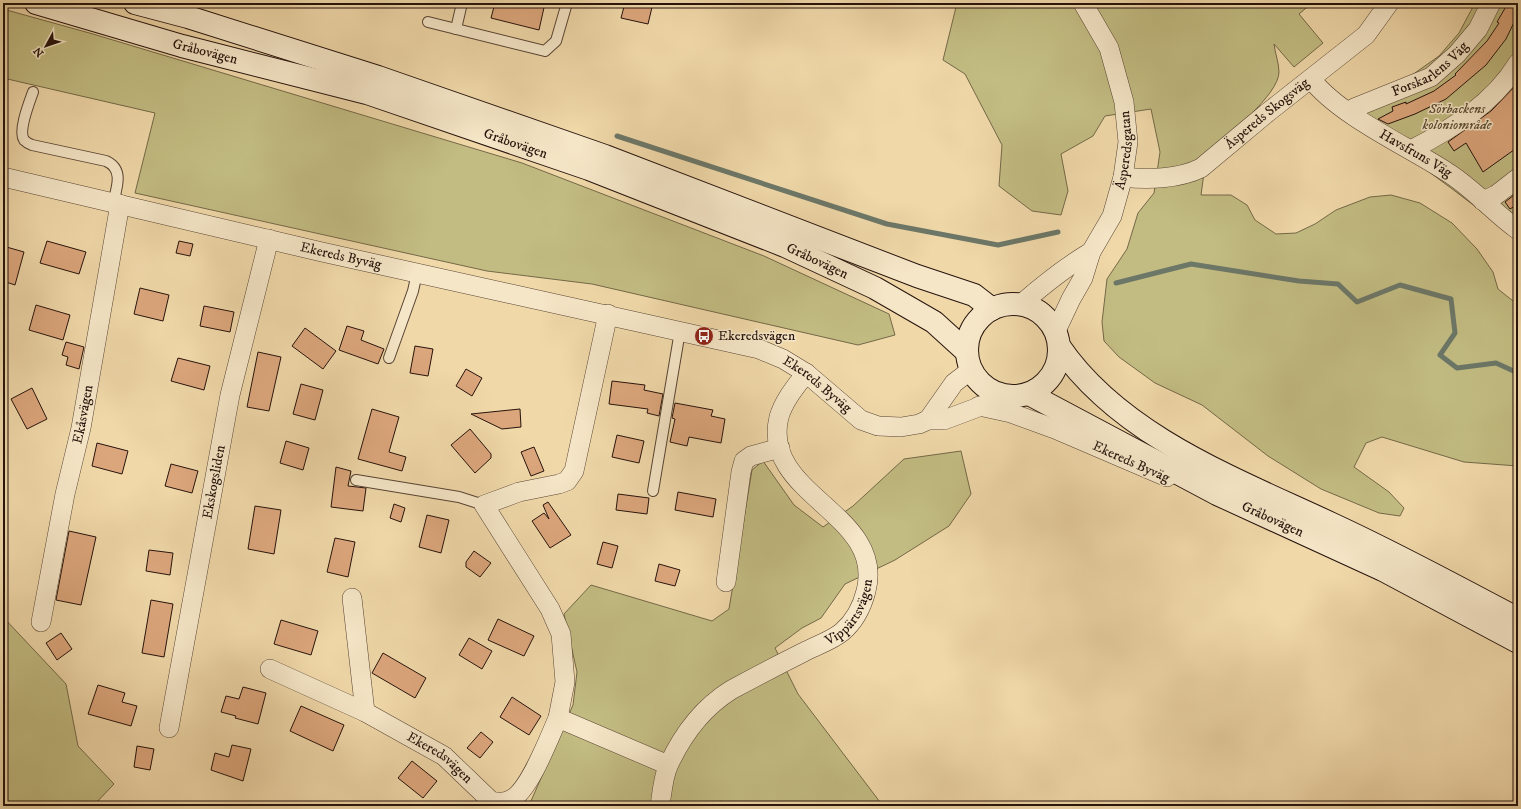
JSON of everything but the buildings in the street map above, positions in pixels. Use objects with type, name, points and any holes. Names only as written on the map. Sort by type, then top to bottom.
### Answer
[{"type":"main road","name":"Gråbovägen","points":[[36,3],[182,46],[367,93],[589,169],[784,246],[875,288],[934,322],[969,361]]},
{"type":"main road","name":"Gråbovägen","points":[[135,3],[188,16],[378,77],[605,156],[917,276],[974,295],[992,309]]},
{"type":"main road","points":[[1006,305],[1020,305],[1031,308],[1041,314],[1057,339],[1056,366],[1052,375],[1038,389],[1029,394],[1008,396],[986,388],[975,377],[969,361],[967,343],[973,327],[978,320],[992,309],[1006,305]]},
{"type":"main road","name":"Gråbovägen","points":[[1057,339],[1074,368],[1091,386],[1149,431],[1231,478],[1333,524],[1518,619]]},
{"type":"main road","name":"Gråbovägen","points":[[1029,394],[1217,494],[1383,570],[1518,642]]},
{"type":"street","name":"Äsperedsgatan","points":[[1057,339],[1071,298],[1083,278],[1091,252],[1112,216],[1123,177],[1128,142],[1124,102],[1109,48],[1083,3]]},
{"type":"street","name":"Äspereds Skogsväg","points":[[1123,177],[1135,178],[1190,174],[1201,168],[1366,35],[1389,3]]},
{"type":"street","name":"Forskarlens Väg","points":[[1350,112],[1354,108],[1431,77],[1457,54],[1478,29],[1491,3]]},
{"type":"street","points":[[1411,150],[1443,133],[1484,103],[1510,77],[1518,63]]},
{"type":"street","name":"Havsfruns Väg","points":[[1311,79],[1319,88],[1350,112],[1448,172],[1484,201],[1500,217],[1518,230]]},
{"type":"street","name":"Ekereds Byväg","points":[[3,178],[417,273],[608,314],[759,349],[783,359],[806,373],[861,420],[878,426],[909,426],[928,420],[944,420],[1008,396]]},
{"type":"street","points":[[1484,201],[1496,195],[1518,178]]},
{"type":"street","name":"Ekåsvägen","points":[[41,622],[66,494],[81,428],[116,204]]},
{"type":"street","name":"Ekskogsliden","points":[[169,728],[230,394],[269,239]]},
{"type":"street","name":"Äsperedsgatan","points":[[1020,305],[1048,281],[1071,264],[1091,252]]},
{"type":"street","points":[[484,505],[519,492],[559,484],[570,478],[574,471],[608,314]]},
{"type":"street","points":[[928,420],[969,361]]},
{"type":"street","name":"Vippärtsvägen","points":[[660,806],[668,765],[690,728],[717,699],[759,675],[833,638],[851,622],[861,608],[869,581],[866,555],[858,540],[844,523],[803,486],[790,470],[780,448],[778,431],[780,417],[787,399],[806,373]]},
{"type":"street","name":"Ekereds Byväg","points":[[978,406],[1012,412],[1186,486],[1217,494]]},
{"type":"street","points":[[726,582],[744,461],[751,456],[780,448]]},
{"type":"street","name":"Ekeredsvägen","points":[[270,669],[365,712],[444,756],[491,801],[499,803],[512,799],[525,786],[558,718],[565,682],[562,634],[550,609],[484,505]]},
{"type":"street","points":[[352,598],[365,712]]},
{"type":"street","points":[[558,718],[668,765]]},
{"type":"lane","points":[[456,29],[462,3]]},
{"type":"lane","points":[[428,22],[545,51],[556,41],[567,3]]},
{"type":"lane","points":[[32,92],[22,129],[22,136],[25,141],[32,145],[106,161],[113,164],[118,172],[116,204]]},
{"type":"lane","points":[[388,358],[413,291],[417,273]]},
{"type":"lane","points":[[653,491],[680,331]]},
{"type":"lane","points":[[356,480],[458,497],[484,505]]},
{"type":"green space","points":[[957,3],[1312,3],[1299,14],[1323,43],[1294,67],[1274,44],[1279,69],[1277,81],[1270,92],[1250,115],[1207,151],[1201,195],[1231,195],[1247,205],[1255,220],[1276,234],[1296,233],[1315,224],[1336,210],[1370,197],[1391,195],[1420,203],[1452,223],[1477,249],[1493,272],[1498,289],[1518,305],[1518,466],[1464,462],[1382,437],[1366,443],[1354,467],[1389,492],[1404,508],[1400,516],[1379,513],[1321,489],[1268,456],[1202,405],[1155,383],[1119,357],[1104,341],[1102,322],[1107,279],[1127,249],[1138,213],[1154,193],[1160,152],[1151,109],[1105,116],[1093,136],[1061,154],[1068,191],[1061,215],[1032,211],[999,186],[1002,145],[965,74],[943,60]]},
{"type":"green space","name":"Sörbackens koloniområde","points":[[1475,3],[1518,3],[1518,242],[1451,188],[1333,106],[1405,80],[1439,56],[1459,33]]},
{"type":"green space","points":[[3,9],[93,34],[522,163],[764,256],[889,314],[895,335],[858,345],[592,284],[487,271],[135,193],[155,113],[3,78]]},
{"type":"green space","points":[[961,451],[971,494],[949,526],[895,560],[845,584],[821,618],[802,628],[775,648],[798,694],[883,806],[732,806],[720,801],[711,806],[532,806],[531,801],[573,705],[577,672],[564,614],[591,585],[712,621],[729,609],[752,470],[763,461],[794,505],[823,527],[853,506],[904,459]]},
{"type":"green space","points":[[3,617],[66,684],[78,746],[114,784],[93,806],[3,806]]},
{"type":"waterway","points":[[617,136],[887,224],[998,245],[1058,232]]},
{"type":"waterway","points":[[1116,283],[1191,264],[1299,281],[1338,284],[1357,302],[1400,285],[1451,299],[1455,333],[1440,355],[1457,368],[1496,363],[1518,373]]},
{"type":"place","name":"Ekeredsvägen","points":[[704,336]]}]
